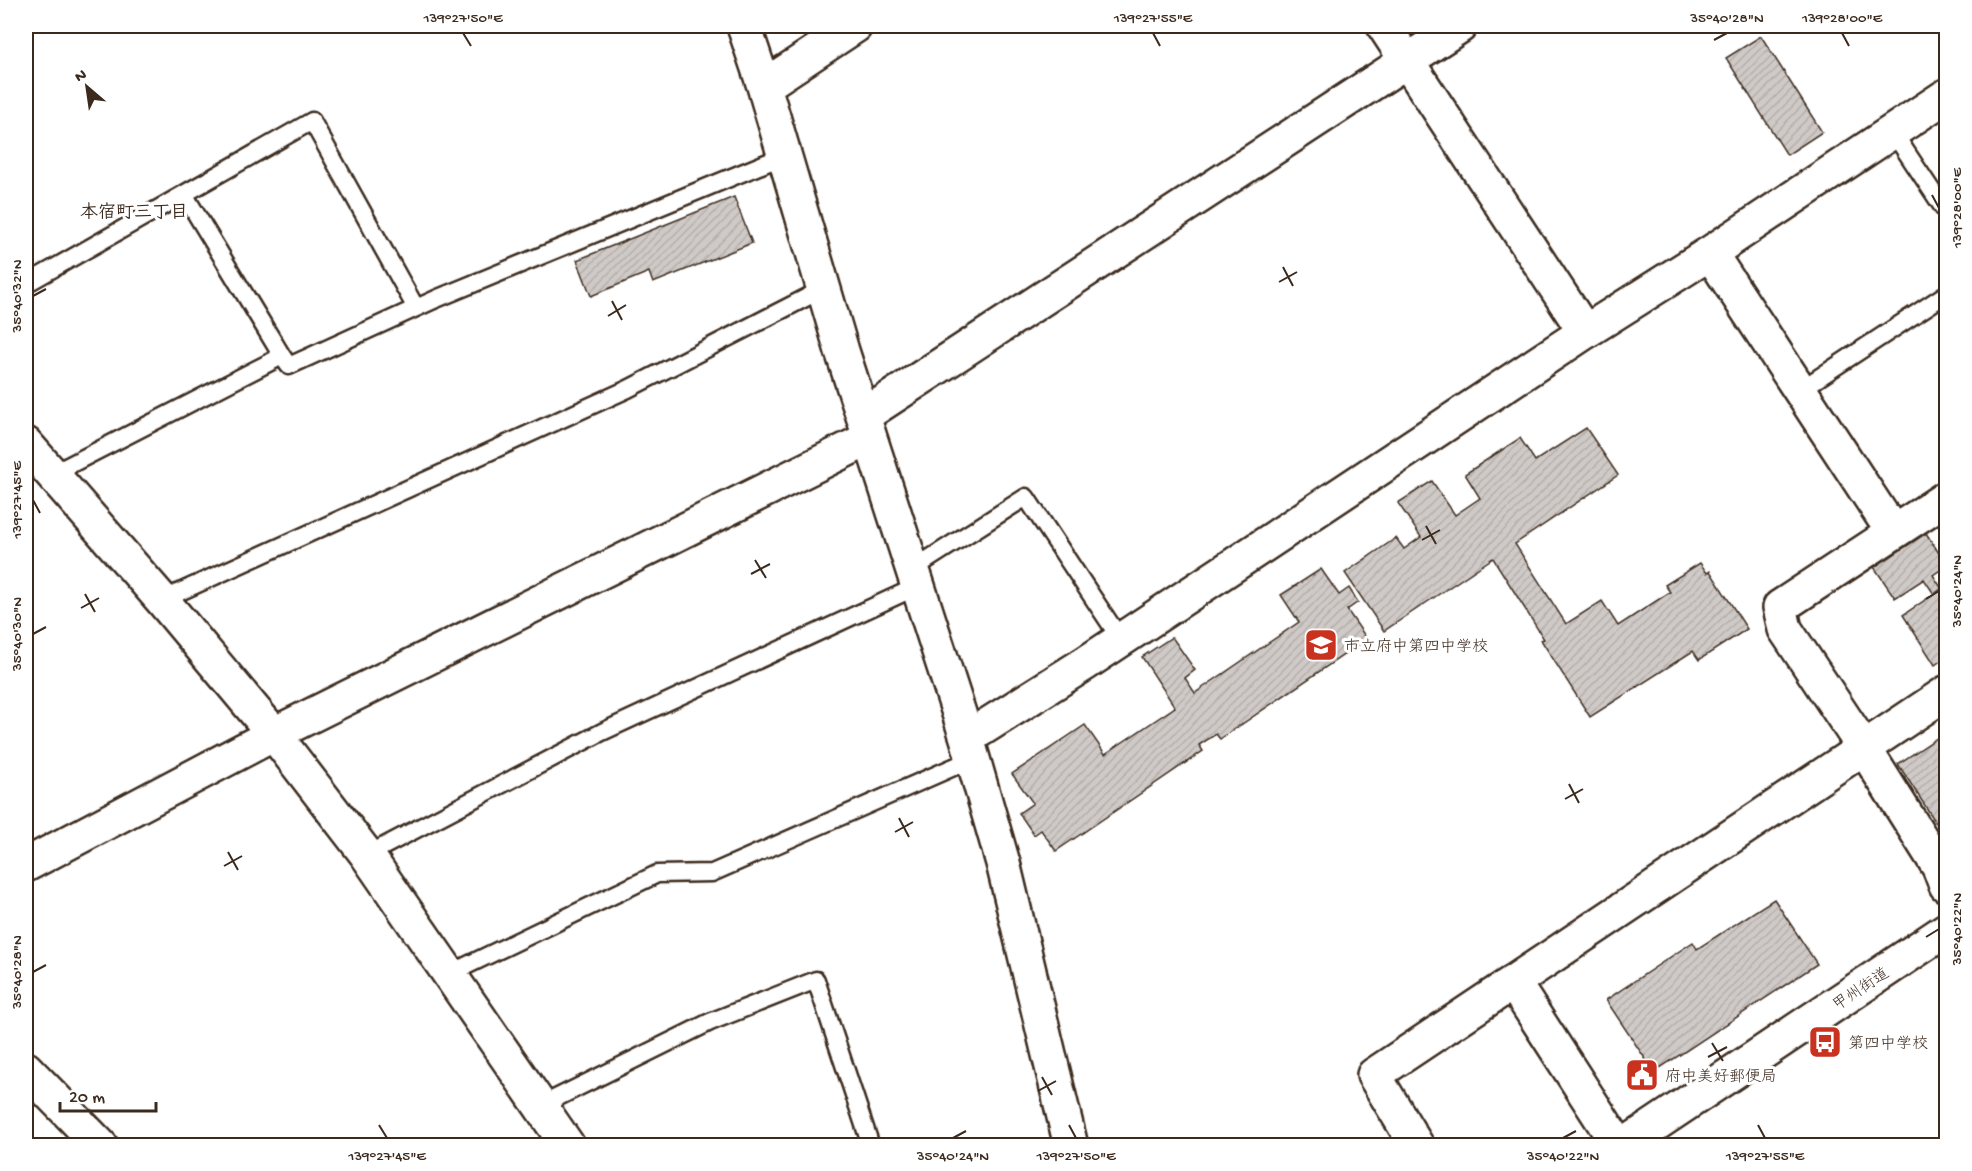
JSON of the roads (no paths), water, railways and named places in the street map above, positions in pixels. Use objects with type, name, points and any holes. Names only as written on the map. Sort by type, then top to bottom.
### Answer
[{"type":"main road","points":[[744,26],[764,86],[823,289],[969,748],[1003,863],[1071,1146]]},
{"type":"main road","points":[[764,86],[855,26]]},
{"type":"main road","points":[[1384,26],[1586,332]]},
{"type":"main road","points":[[26,865],[867,427],[1460,26]]},
{"type":"main road","points":[[969,748],[1121,640],[1947,96]]},
{"type":"main road","points":[[1710,253],[1893,532]]},
{"type":"main road","points":[[26,444],[162,600],[274,734],[367,855],[568,1146]]},
{"type":"main road","points":[[1943,876],[1864,748],[1785,628],[1780,607],[1947,498]]},
{"type":"main road","points":[[1417,1146],[1374,1075],[1947,693]]},
{"type":"main road","name":"甲州街道","points":[[1621,1146],[1947,930]]},
{"type":"main road","points":[[1513,982],[1621,1146]]},
{"type":"main road","points":[[26,1069],[101,1146]]},
{"type":"lane","points":[[26,284],[312,121],[416,308]]},
{"type":"lane","points":[[1893,132],[1947,212]]},
{"type":"lane","points":[[184,194],[289,366],[416,308],[783,156]]},
{"type":"lane","points":[[162,600],[628,388],[823,289]]},
{"type":"lane","points":[[1800,390],[1947,294]]},
{"type":"lane","points":[[52,474],[282,356]]},
{"type":"lane","points":[[367,855],[602,732],[915,578],[1026,497],[1121,640]]},
{"type":"lane","points":[[449,974],[657,874],[712,873],[969,748]]},
{"type":"lane","points":[[540,1106],[710,1022],[816,980],[871,1146]]},
{"type":"place","name":"市立府中第四中学校","points":[[1321,645]]},
{"type":"place","name":"第四中学校","points":[[1825,1042]]},
{"type":"place","name":"府中美好郵便局","points":[[1642,1075]]},
{"type":"district","name":"本宿町三丁目","points":[[134,211]]}]
